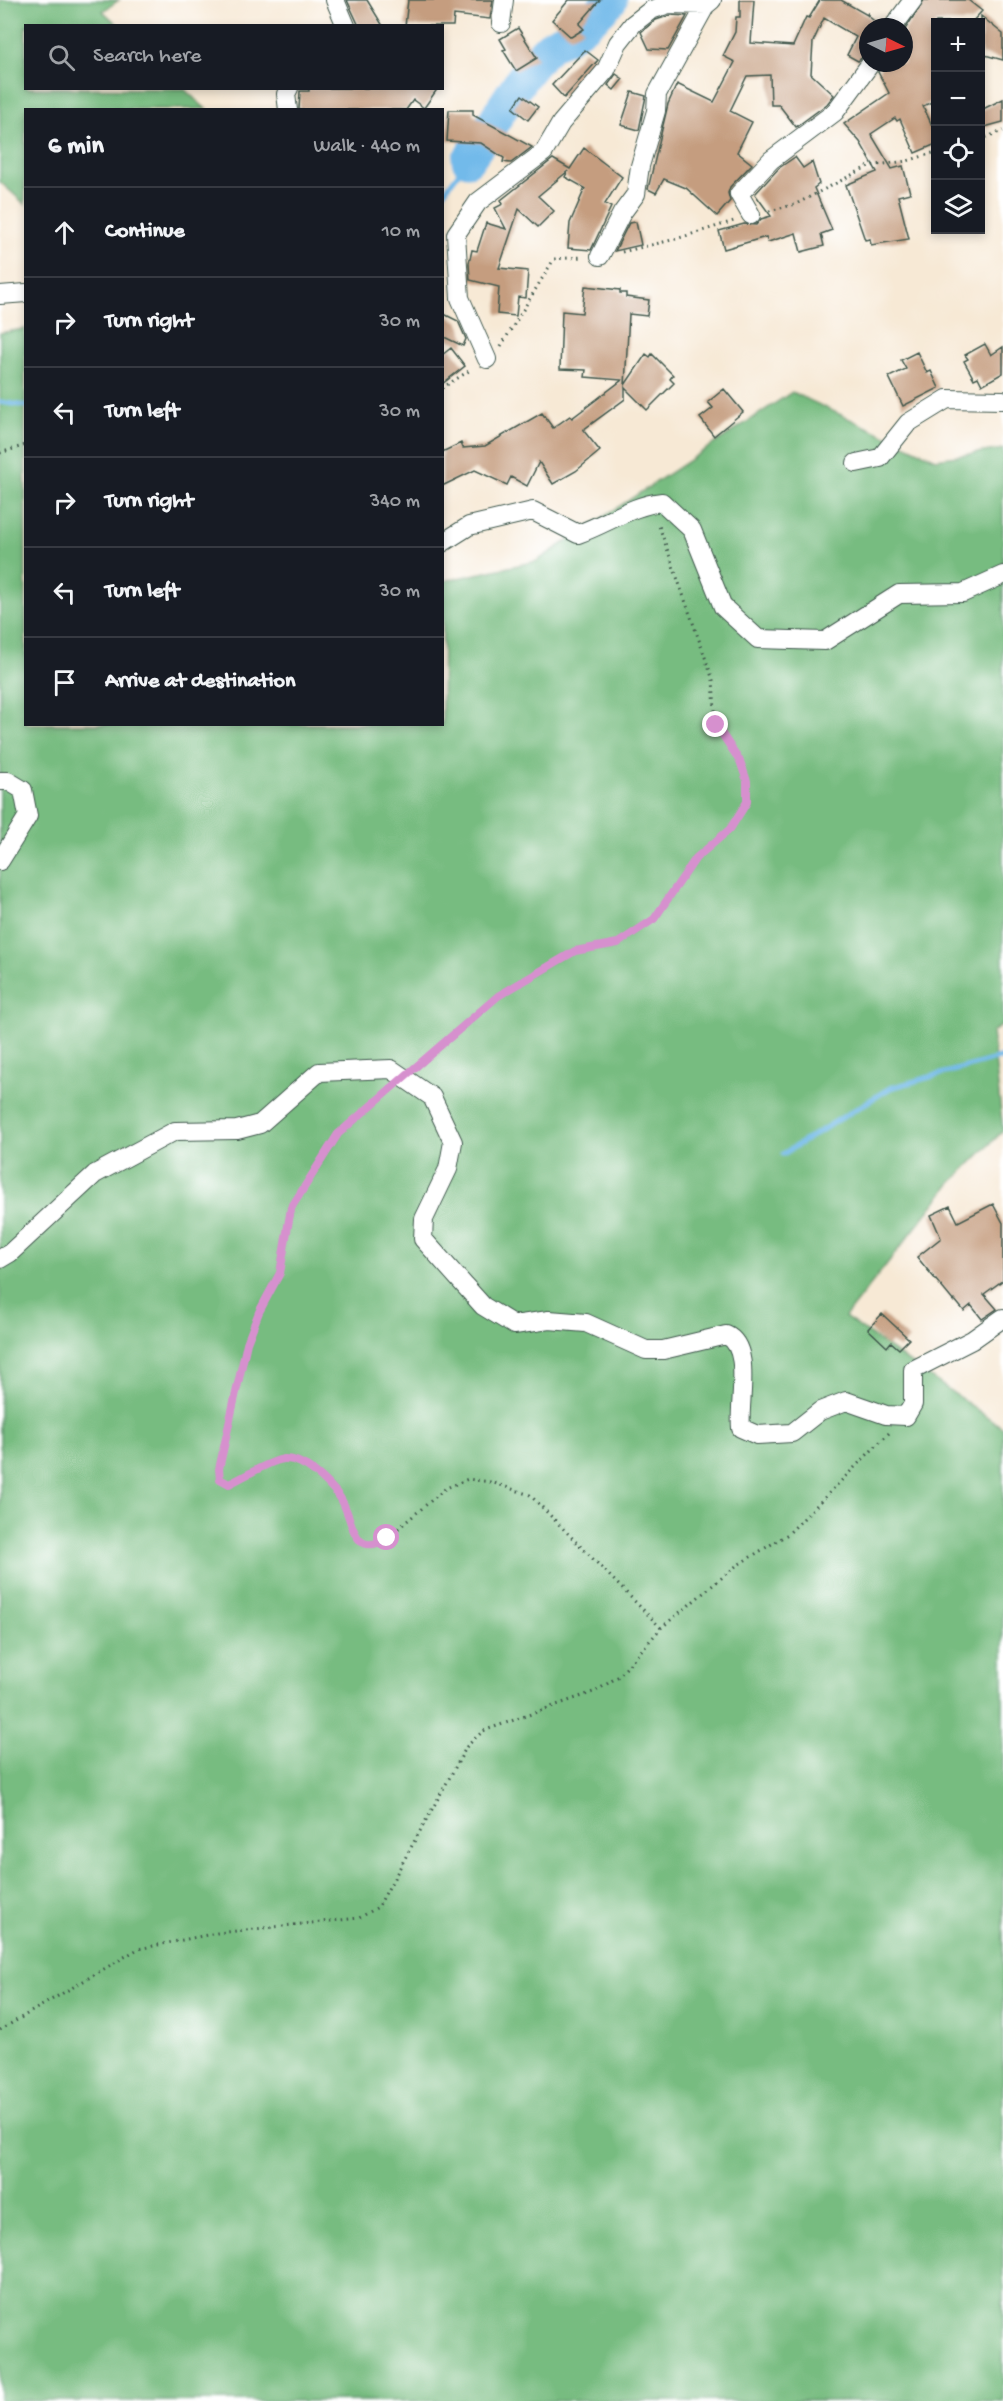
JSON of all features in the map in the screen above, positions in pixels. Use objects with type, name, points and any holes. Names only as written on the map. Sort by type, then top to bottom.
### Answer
[{"type":"street","points":[[335,0],[345,24]]},
{"type":"street","points":[[501,23],[504,0]]},
{"type":"street","points":[[900,18],[913,0]]},
{"type":"street","points":[[600,256],[622,213],[636,194],[640,166],[656,111],[657,94],[710,3]]},
{"type":"street","points":[[487,359],[460,298],[456,234],[478,202],[544,153],[561,123],[606,70],[618,43],[633,24],[651,10],[669,4],[710,3]]},
{"type":"street","points":[[752,215],[739,194],[771,160],[835,112],[864,72]]},
{"type":"street","points":[[288,90],[286,94],[288,108]]},
{"type":"street","points":[[0,295],[24,293]]},
{"type":"street","points":[[856,463],[880,459],[908,423],[947,399],[1003,400]]},
{"type":"street","points":[[444,542],[469,526],[533,511],[578,534],[605,524],[640,504],[662,502],[692,530],[723,607],[758,639],[825,641],[899,594],[963,593],[1003,575]]},
{"type":"street","points":[[0,781],[8,781],[23,790],[27,816],[0,861]]},
{"type":"street","points":[[0,1259],[10,1253],[95,1174],[175,1131],[237,1130],[260,1124],[319,1072],[391,1069],[432,1096],[453,1142],[448,1169],[424,1220],[423,1239],[483,1306],[514,1325],[549,1320],[586,1323],[646,1350],[663,1350],[726,1335],[738,1344],[742,1372],[741,1428],[757,1435],[792,1433],[820,1411],[846,1401],[886,1415],[906,1416],[913,1404],[913,1370],[972,1340],[1003,1318]]},
{"type":"path","points":[[985,138],[1003,132]]},
{"type":"path","points":[[752,215],[796,204],[869,166],[907,161],[931,154]]},
{"type":"path","points":[[444,387],[487,359]]},
{"type":"path","points":[[0,453],[24,446]]},
{"type":"path","points":[[661,1628],[530,1495],[492,1482],[468,1479],[446,1488],[387,1538],[377,1544],[366,1544],[356,1538],[340,1497],[304,1463],[283,1459],[229,1484],[220,1479],[219,1469],[247,1343],[259,1312],[280,1273],[291,1208],[338,1134],[498,996],[575,951],[618,943],[654,919],[696,858],[730,829],[747,802],[747,781],[740,761],[716,725],[713,680],[657,518],[682,521]]},
{"type":"path","points":[[0,2030],[138,1949],[218,1933],[359,1918],[378,1907],[467,1746],[483,1731],[596,1691],[620,1676],[661,1628],[736,1566],[788,1534],[906,1416]]},
{"type":"green space","points":[[0,0],[119,0],[103,11],[117,24],[24,24],[24,90],[185,90],[205,108],[24,108],[24,203],[0,182]]},
{"type":"green space","points":[[24,329],[24,726],[444,726],[444,581],[537,561],[792,392],[936,459],[1003,449],[1003,1025],[992,1032],[1003,1131],[950,1184],[845,1317],[1003,1428],[1003,2401],[0,2401],[0,333]]},
{"type":"building","points":[[347,0],[367,0],[382,24],[358,24]]},
{"type":"building","points":[[408,0],[493,0],[490,19],[454,15],[453,26],[405,24]]},
{"type":"building","points":[[569,0],[600,0],[579,24],[584,29],[571,37],[552,20]]},
{"type":"building","points":[[740,0],[754,0],[751,43],[793,46],[806,17],[809,18],[820,0],[841,0],[867,15],[868,12],[871,18],[859,18],[858,61],[847,55],[856,37],[824,18],[813,42],[811,74],[834,95],[827,104],[796,127],[779,105],[771,105],[770,75],[747,76],[730,111],[752,122],[737,152],[752,164],[730,187],[728,193],[730,201],[717,216],[686,188],[664,179],[656,193],[648,189],[668,104],[677,84],[714,102],[735,62],[723,56],[735,32],[736,17],[740,17]]},
{"type":"building","points":[[924,0],[968,0],[982,11],[976,18],[931,18],[931,102],[923,106],[931,123],[931,146],[915,153],[900,119],[897,121],[895,118],[871,134],[892,169],[903,166],[910,193],[898,196],[909,239],[871,245],[870,239],[865,240],[846,185],[877,172],[860,142],[844,124],[889,93],[878,72],[913,72],[912,18]]},
{"type":"building","points":[[671,15],[687,16],[668,50],[649,49],[641,32],[656,20]]},
{"type":"building","points":[[985,19],[1003,34],[1003,60],[985,55]]},
{"type":"building","points":[[518,28],[537,58],[516,71],[503,50],[506,49],[500,39]]},
{"type":"building","points":[[585,50],[598,60],[564,98],[552,85]]},
{"type":"building","points":[[616,74],[623,79],[614,90],[608,85]]},
{"type":"building","points":[[437,90],[424,108],[413,100],[407,108],[299,108],[300,91]]},
{"type":"building","points":[[632,92],[646,96],[639,130],[621,125]]},
{"type":"building","points":[[522,95],[538,107],[528,120],[513,108]]},
{"type":"building","points":[[1003,99],[1003,122],[985,127],[985,108]]},
{"type":"building","points":[[449,110],[473,110],[473,115],[532,147],[511,163],[503,162],[504,158],[481,143],[447,141]]},
{"type":"building","points":[[584,148],[622,177],[605,204],[611,207],[591,250],[568,248],[570,223],[585,188],[565,177],[568,171],[538,196],[554,211],[538,227],[519,209],[499,268],[528,271],[526,298],[518,297],[516,316],[497,314],[499,287],[470,280],[469,263],[472,250],[477,251],[486,223],[506,229],[495,208],[503,204],[501,200],[553,159],[570,169]]},
{"type":"building","points":[[795,157],[803,168],[812,162],[819,184],[814,188],[832,230],[821,234],[824,246],[801,252],[796,233],[768,242],[766,237],[724,249],[719,231],[744,224],[756,225],[761,219],[771,216],[755,194],[779,168]]},
{"type":"building","points":[[636,222],[641,245],[615,251],[629,223]]},
{"type":"building","points":[[585,286],[620,290],[620,293],[626,293],[626,297],[649,300],[647,316],[629,314],[625,385],[646,354],[650,357],[652,354],[673,375],[670,379],[674,383],[647,410],[625,388],[625,399],[583,430],[600,451],[576,471],[553,484],[539,462],[527,486],[511,477],[507,485],[475,470],[444,485],[444,451],[461,443],[463,448],[485,446],[542,413],[553,428],[570,416],[572,418],[622,380],[585,377],[586,370],[560,369],[562,311],[582,313]]},
{"type":"building","points":[[444,314],[458,321],[466,339],[463,346],[444,337]]},
{"type":"building","points":[[985,344],[991,355],[1003,347],[1003,373],[982,385],[978,377],[974,379],[964,361],[968,359],[965,355]]},
{"type":"building","points":[[451,348],[465,366],[444,382],[444,353]]},
{"type":"building","points":[[917,352],[927,373],[931,371],[939,388],[903,406],[889,377],[906,369],[901,360]]},
{"type":"building","points":[[724,389],[743,412],[714,436],[700,418],[713,408],[708,402]]},
{"type":"building","points":[[993,1204],[1003,1223],[1003,1280],[984,1294],[997,1309],[982,1319],[971,1305],[964,1311],[955,1300],[954,1302],[917,1257],[941,1238],[931,1215],[950,1206],[958,1222]]},
{"type":"building","points":[[882,1314],[909,1339],[899,1349],[891,1342],[887,1347],[868,1329]]},
{"type":"waterway","points":[[468,160],[537,59],[551,45],[586,24],[611,0]]},
{"type":"waterway","points":[[444,192],[468,160]]},
{"type":"waterway","points":[[0,402],[24,406]]},
{"type":"waterway","points":[[783,1154],[890,1088],[1003,1057]]},
{"type":"route","points":[[387,1538],[377,1544],[366,1544],[356,1538],[340,1497],[304,1463],[283,1459],[229,1484],[220,1479],[219,1469],[247,1343],[259,1312],[280,1273],[291,1208],[338,1134],[498,996],[575,951],[618,943],[654,919],[696,858],[730,829],[747,802],[747,781],[740,761],[716,725]]}]
